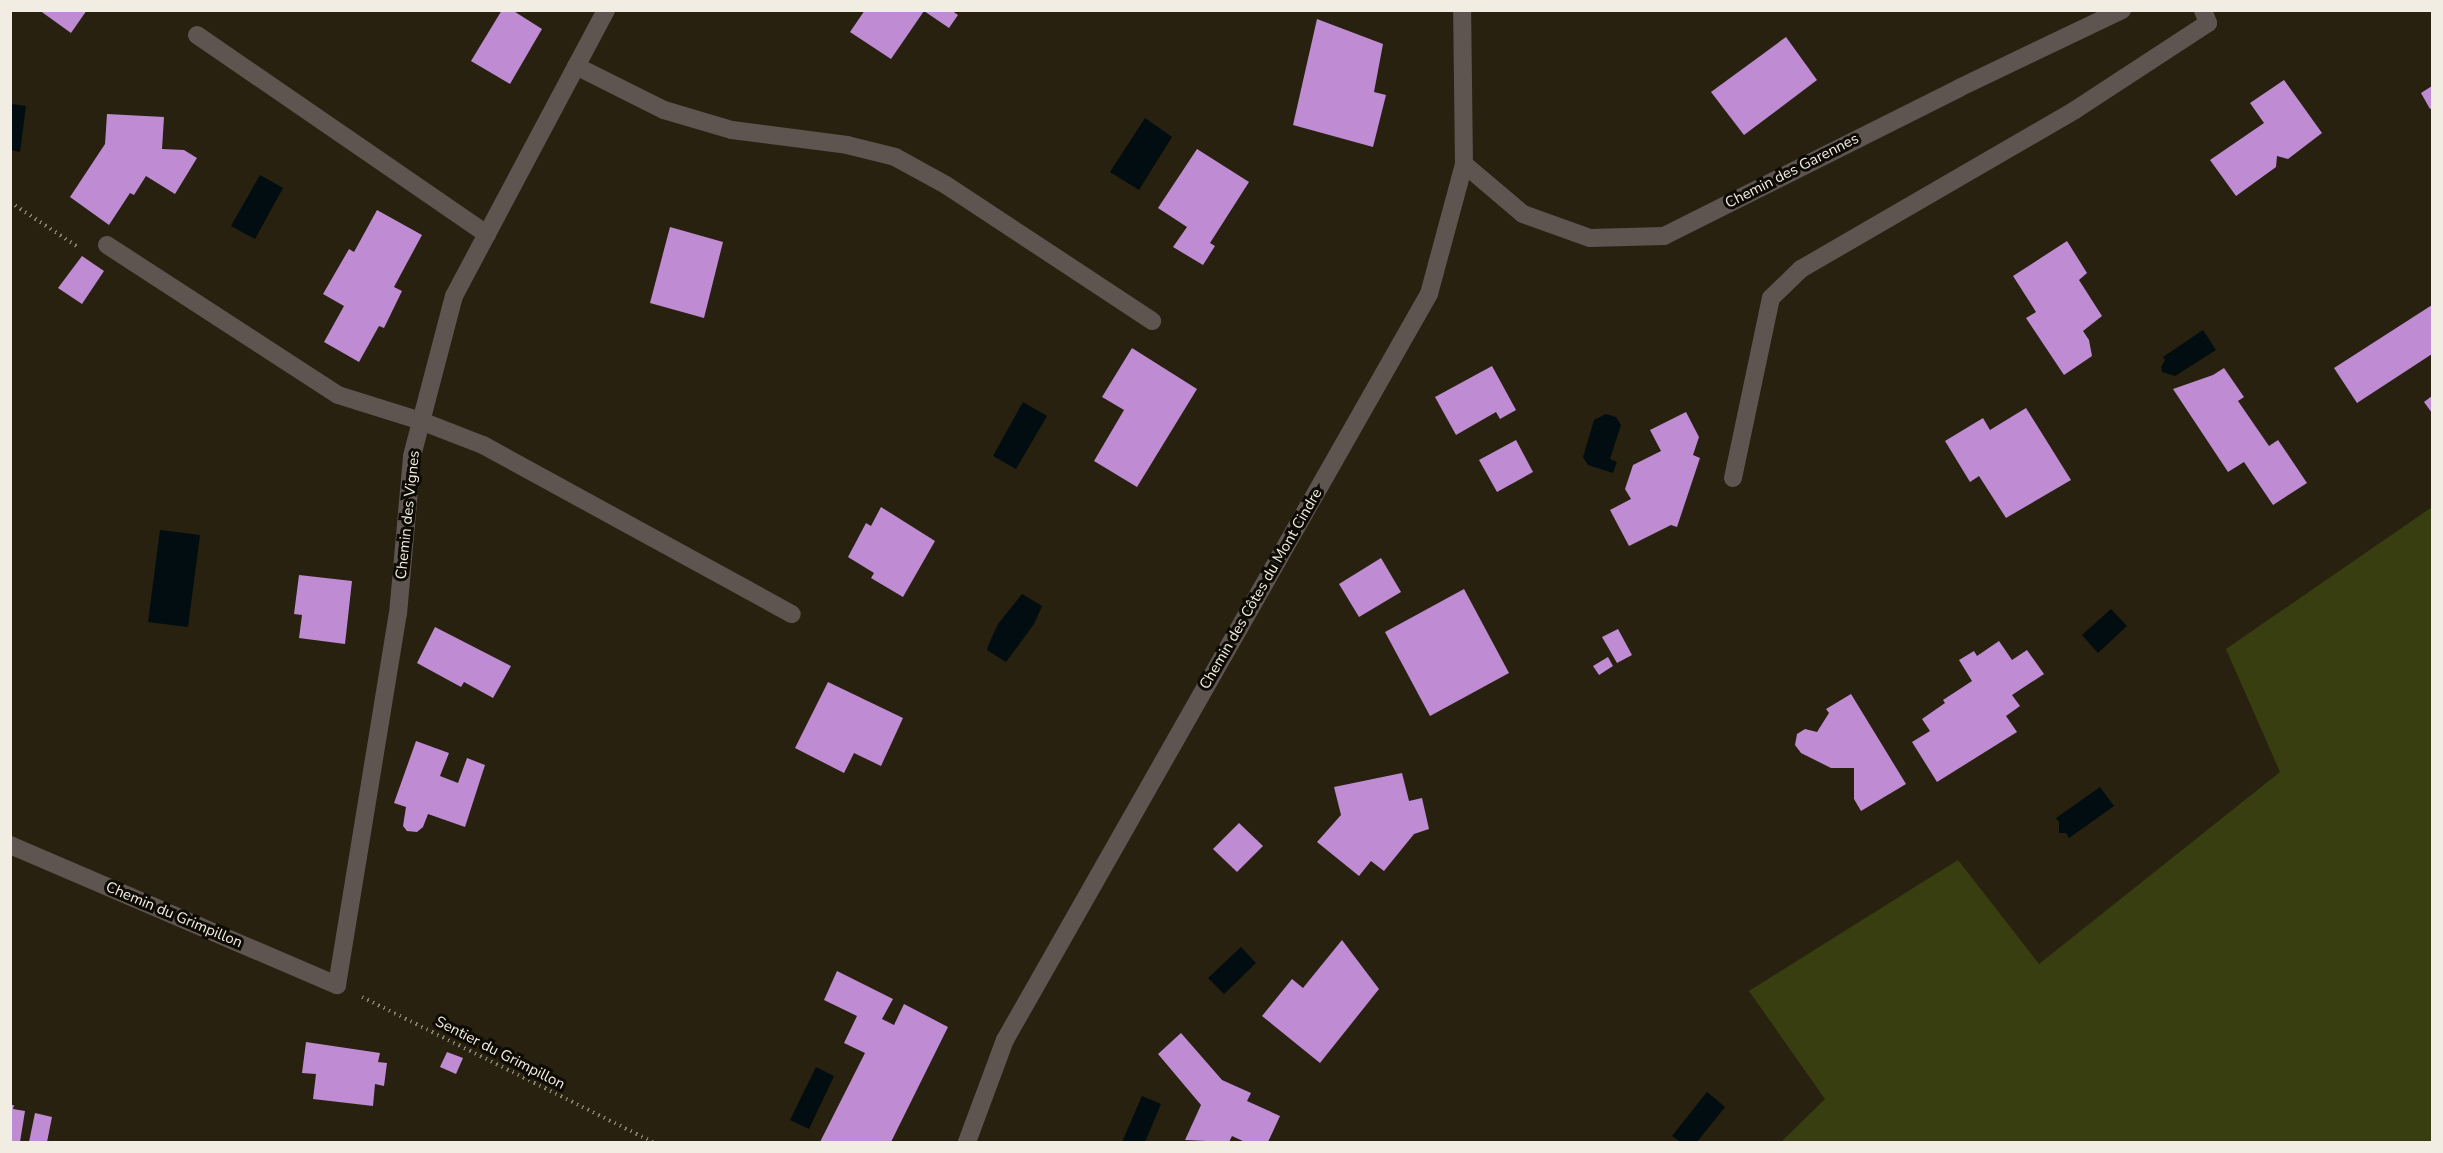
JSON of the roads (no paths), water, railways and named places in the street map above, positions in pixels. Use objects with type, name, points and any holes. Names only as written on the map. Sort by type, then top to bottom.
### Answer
[{"type":"street","name":"Chemin des Vignes","points":[[337,985],[398,614],[412,456],[454,296],[606,10]]},
{"type":"street","name":"Chemin des Côtes du Mont Cindre","points":[[967,1143],[1005,1040],[1429,294],[1464,164],[1462,10]]},
{"type":"street","name":"Chemin des Garennes","points":[[1464,164],[1523,214],[1590,238],[1664,236],[1959,88],[2122,10]]},
{"type":"street","points":[[1733,478],[1771,298],[1801,268],[2075,110],[2208,23],[2203,10]]},
{"type":"street","points":[[198,35],[487,234]]},
{"type":"street","points":[[576,66],[664,110],[732,130],[847,145],[895,157],[946,185],[1152,321]]},
{"type":"street","points":[[107,245],[338,395],[421,421],[483,445],[792,614]]},
{"type":"street","name":"Chemin du Grimpillon","points":[[10,845],[337,985]]}]
